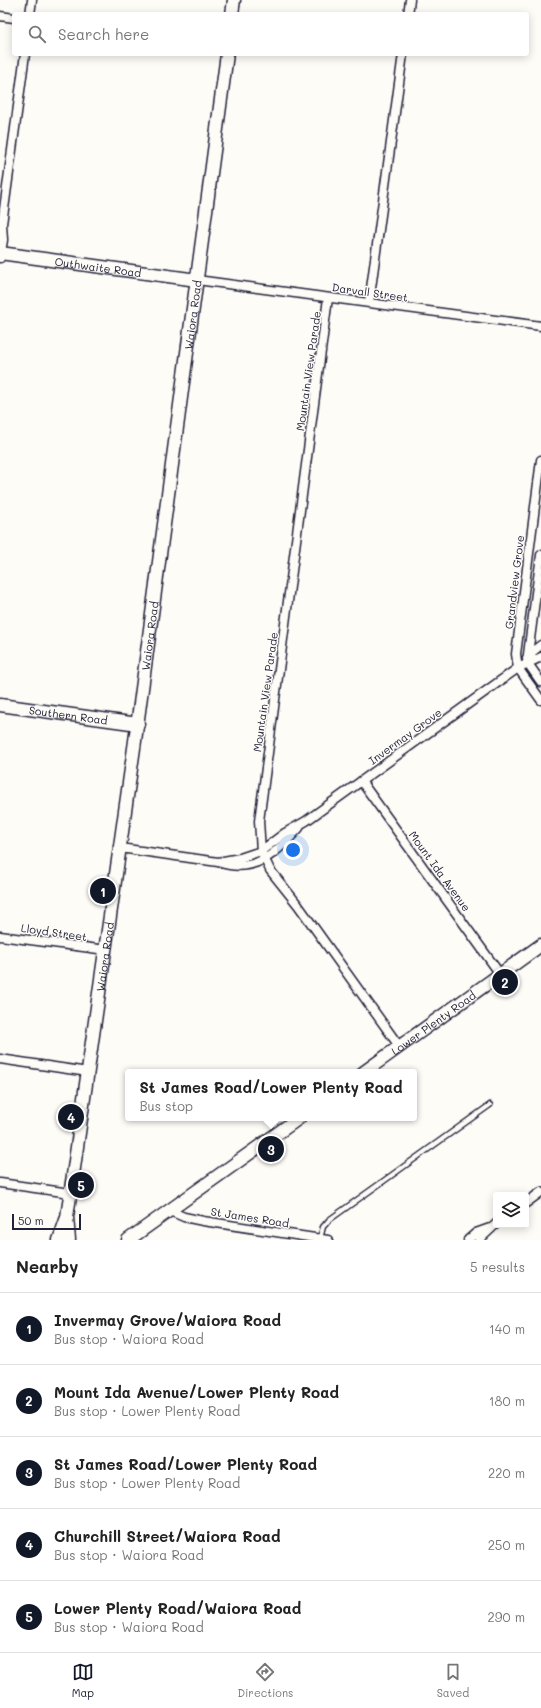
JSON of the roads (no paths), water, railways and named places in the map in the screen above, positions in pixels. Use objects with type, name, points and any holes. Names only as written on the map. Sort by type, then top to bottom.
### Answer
[{"type":"main road","points":[[232,12],[234,0]]},
{"type":"main road","name":"Waiora Road","points":[[59,1240],[67,1217],[106,950],[138,724],[227,56]]},
{"type":"main road","name":"Outhwaite Road","points":[[0,255],[197,280]]},
{"type":"main road","name":"Southern Road","points":[[0,705],[138,724]]},
{"type":"main road","name":"Lower Plenty Road","points":[[368,1069],[541,945]]},
{"type":"main road","points":[[130,1240],[295,1121]]},
{"type":"main road","name":"Waiora Road","points":[[67,1217],[69,1240]]},
{"type":"street","points":[[30,12],[32,0]]},
{"type":"street","points":[[408,12],[410,0]]},
{"type":"street","points":[[0,16],[12,18]]},
{"type":"street","points":[[0,255],[1,227],[25,56]]},
{"type":"street","points":[[369,303],[403,56]]},
{"type":"street","name":"Darvall Street","points":[[197,280],[541,325]]},
{"type":"street","name":"Mountain View Parade","points":[[328,298],[259,821],[261,851],[270,870],[298,906],[399,1046]]},
{"type":"street","name":"Grandview Grove","points":[[518,668],[516,654],[518,629],[541,460]]},
{"type":"street","name":"Grandview Grove","points":[[528,660],[541,556]]},
{"type":"street","name":"Invermay Grove","points":[[120,848],[218,862],[230,866],[249,866],[264,859],[282,845],[306,822],[518,668],[528,660],[541,645]]},
{"type":"street","name":"Invermay Grove","points":[[528,660],[541,658]]},
{"type":"street","points":[[528,660],[541,682]]},
{"type":"street","points":[[518,668],[541,700]]},
{"type":"street","name":"Mount Ida Avenue","points":[[361,781],[500,974]]},
{"type":"street","name":"Invermay Grove","points":[[218,862],[240,858],[261,851],[285,833],[306,822]]},
{"type":"street","name":"Lloyd Street","points":[[0,936],[106,950]]},
{"type":"street","points":[[0,1059],[88,1072]]},
{"type":"street","points":[[0,1183],[70,1193]]},
{"type":"street","points":[[529,1201],[541,1192]]},
{"type":"street","name":"St James Road","points":[[170,1211],[184,1217],[197,1220],[291,1237],[324,1239]]},
{"type":"street","points":[[468,1240],[476,1233],[493,1226]]},
{"type":"street","points":[[478,1240],[493,1226]]},
{"type":"lane","points":[[324,1239],[322,1227],[329,1220],[490,1105]]},
{"type":"place","name":"Invermay Grove/Waiora Road","points":[[103,891]]},
{"type":"place","name":"Mount Ida Avenue/Lower Plenty Road","points":[[505,982]]},
{"type":"place","name":"Churchill Street/Waiora Road","points":[[71,1117]]},
{"type":"place","name":"St James Road/Lower Plenty Road","points":[[271,1149]]},
{"type":"place","name":"Lower Plenty Road/Waiora Road","points":[[81,1185]]}]
